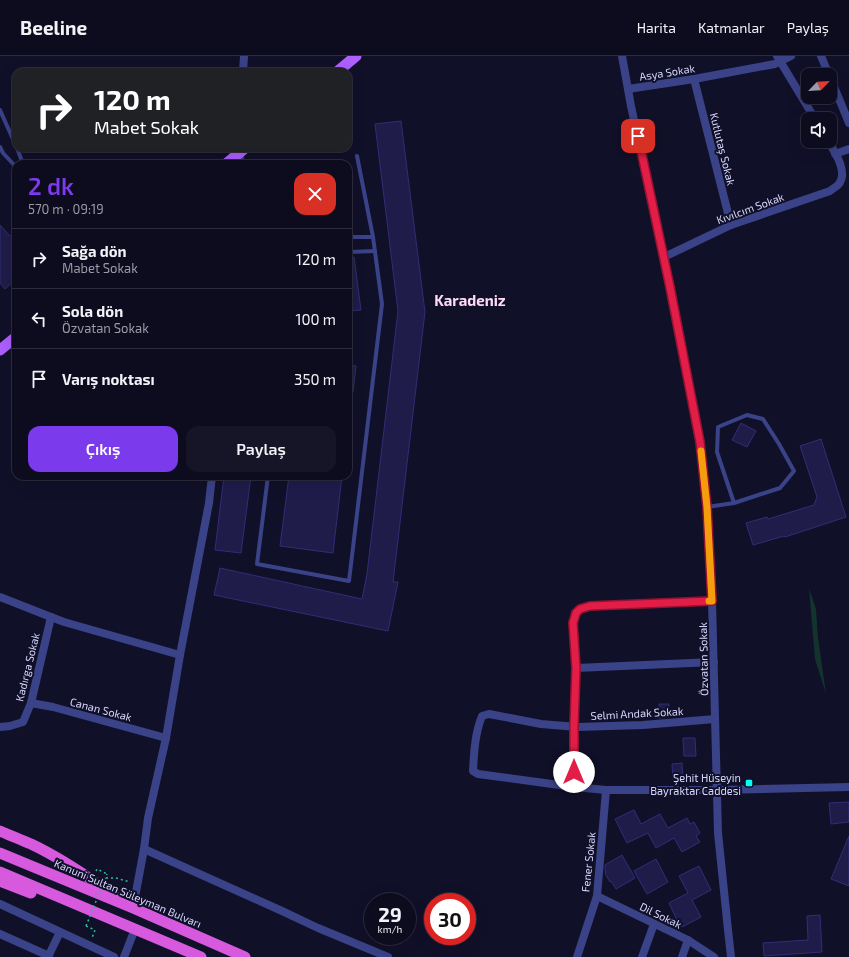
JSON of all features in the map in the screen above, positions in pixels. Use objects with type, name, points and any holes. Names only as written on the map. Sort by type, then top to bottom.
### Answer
[{"type":"highway","points":[[0,831],[33,845],[65,863],[133,908]]},
{"type":"highway","name":"Kanuni Sultan Süleyman Bulvarı","points":[[0,853],[133,908],[245,957]]},
{"type":"highway","points":[[0,872],[201,957]]},
{"type":"highway","points":[[0,881],[52,900],[102,915]]},
{"type":"main road","points":[[342,68],[356,56]]},
{"type":"main road","points":[[231,160],[241,153]]},
{"type":"main road","points":[[0,350],[12,340]]},
{"type":"street","points":[[243,68],[244,56]]},
{"type":"street","name":"Özvatan Sokak","points":[[622,56],[700,442],[707,507],[712,601],[718,834],[731,957]]},
{"type":"street","name":"Asya Sokak","points":[[628,89],[775,64],[779,59],[791,56]]},
{"type":"street","points":[[821,56],[826,68]]},
{"type":"street","points":[[779,59],[811,112]]},
{"type":"street","name":"Kutlutaş Sokak","points":[[694,78],[731,225]]},
{"type":"street","points":[[837,93],[849,123]]},
{"type":"street","points":[[832,148],[835,154],[849,149]]},
{"type":"street","name":"Kıvılcım Sokak","points":[[664,258],[731,225],[830,191],[838,185],[842,178],[842,165],[835,154]]},
{"type":"street","points":[[133,908],[148,818],[166,738],[209,503],[212,480]]},
{"type":"street","points":[[0,597],[51,617],[180,655]]},
{"type":"street","points":[[712,601],[590,606],[580,609],[576,613],[573,623],[576,668],[574,787],[606,790],[718,790],[849,787]]},
{"type":"street","name":"Kadırga Sokak","points":[[0,727],[23,722],[31,703],[51,617]]},
{"type":"street","points":[[576,668],[714,662]]},
{"type":"street","name":"Canan Sokak","points":[[31,703],[53,707],[166,738]]},
{"type":"street","name":"Selmi Andak Sokak","points":[[574,787],[478,774],[473,771],[477,727],[482,716],[489,714],[541,724],[574,727],[643,725],[715,719]]},
{"type":"street","name":"Fener Sokak","points":[[577,957],[597,896],[606,790]]},
{"type":"street","points":[[144,849],[318,928],[388,957]]},
{"type":"street","name":"Dil Sokak","points":[[597,896],[688,940],[714,957]]},
{"type":"street","points":[[0,904],[114,957]]},
{"type":"street","points":[[642,957],[654,924]]},
{"type":"street","points":[[124,957],[135,929]]},
{"type":"street","points":[[0,934],[50,957],[60,932]]},
{"type":"street","points":[[682,957],[688,940]]},
{"type":"lane","points":[[0,110],[12,138]]},
{"type":"lane","points":[[0,147],[12,162]]},
{"type":"lane","points":[[268,480],[257,564],[349,581],[382,304],[373,237],[357,156]]},
{"type":"lane","points":[[352,236],[373,237]]},
{"type":"lane","points":[[352,252],[374,251]]},
{"type":"lane","points":[[707,507],[734,503],[780,488],[794,471],[763,419],[747,415],[718,427],[717,452],[734,503]]},
{"type":"path","points":[[95,930],[86,926],[108,874],[97,869],[96,873]]},
{"type":"path","points":[[104,877],[116,878],[138,884]]},
{"type":"green space","points":[[809,588],[816,609],[818,638],[826,694],[815,659]]},
{"type":"building","points":[[401,121],[425,312],[393,582],[398,582],[388,631],[214,595],[220,568],[362,599],[367,574],[398,311],[375,124]]},
{"type":"building","points":[[0,225],[10,236],[12,234],[12,283],[5,289],[0,283]]},
{"type":"building","points":[[352,257],[354,257],[361,310],[352,311]]},
{"type":"building","points":[[352,366],[356,366],[352,392]]},
{"type":"building","points":[[741,423],[756,431],[747,447],[732,440]]},
{"type":"building","points":[[821,439],[846,517],[785,537],[784,536],[753,545],[746,523],[767,517],[768,519],[814,505],[817,497],[800,446]]},
{"type":"building","points":[[224,480],[250,480],[241,553],[215,550]]},
{"type":"building","points":[[288,480],[342,480],[333,553],[280,546]]},
{"type":"building","points":[[659,704],[669,704],[669,717],[659,718]]},
{"type":"building","points":[[683,738],[695,738],[696,756],[684,756]]},
{"type":"building","points":[[682,763],[683,779],[673,780],[672,764]]},
{"type":"building","points":[[849,802],[849,822],[831,824],[829,803]]},
{"type":"building","points":[[634,810],[641,824],[660,814],[668,828],[687,818],[690,824],[694,822],[700,833],[696,836],[700,842],[682,852],[674,838],[656,848],[648,833],[627,843],[615,819]]},
{"type":"building","points":[[849,836],[849,886],[831,879]]},
{"type":"building","points":[[622,855],[635,878],[616,889],[605,873],[605,865]]},
{"type":"building","points":[[656,859],[668,882],[647,894],[634,871]]},
{"type":"building","points":[[699,866],[711,890],[692,900],[701,917],[682,927],[669,903],[688,893],[679,876]]},
{"type":"building","points":[[820,915],[822,952],[764,956],[763,943],[808,940],[807,916]]},
{"type":"slow traffic","points":[[701,451],[707,507],[712,601],[709,601]]},
{"type":"place","name":"Şehit Hüseyin Bayraktar Caddesi","points":[[749,783]]},
{"type":"district","name":"Karadeniz","points":[[470,300]]},
{"type":"route","points":[[574,772],[576,668],[573,623],[576,613],[580,609],[590,606],[712,601],[707,507],[700,442],[670,287],[638,136]]}]
